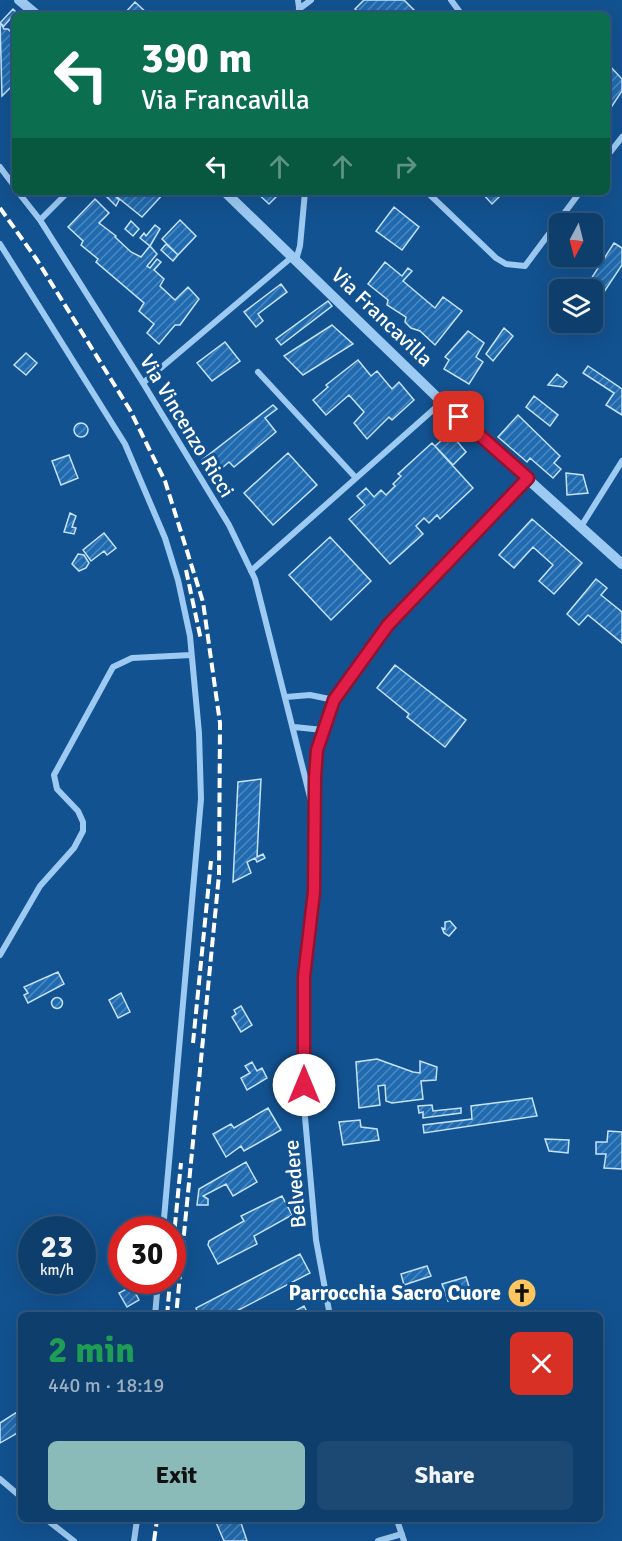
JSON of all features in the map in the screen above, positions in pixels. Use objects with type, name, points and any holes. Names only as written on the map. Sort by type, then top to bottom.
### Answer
[{"type":"street","points":[[19,0],[33,12]]},
{"type":"street","points":[[298,0],[299,12]]},
{"type":"street","points":[[299,12],[312,0]]},
{"type":"street","points":[[610,152],[622,137]]},
{"type":"street","points":[[0,168],[12,183]]},
{"type":"street","name":"Via Vincenzo Ricci","points":[[20,195],[40,220],[142,383],[229,525],[251,571],[294,727],[313,807]]},
{"type":"street","points":[[40,220],[65,195]]},
{"type":"street","name":"Via Francavilla","points":[[228,195],[442,402],[582,525],[622,564]]},
{"type":"street","points":[[142,383],[294,259],[300,246],[304,195]]},
{"type":"street","points":[[430,195],[496,258],[506,264],[525,266],[578,195]]},
{"type":"street","points":[[0,244],[125,444],[165,538],[187,616],[199,733],[201,799],[164,1216]]},
{"type":"street","points":[[258,372],[356,478]]},
{"type":"street","points":[[251,571],[442,402]]},
{"type":"street","points":[[582,525],[622,461]]},
{"type":"street","name":"Belvedere","points":[[329,1312],[316,1240],[304,1106],[304,977],[314,892],[313,807],[317,750],[334,700],[388,625],[528,478]]},
{"type":"street","points":[[0,955],[40,885],[81,840],[83,822],[78,811],[57,789],[54,775],[113,667],[132,658],[191,655]]},
{"type":"street","points":[[286,697],[310,695],[334,700]]},
{"type":"street","points":[[294,727],[323,730]]},
{"type":"street","points":[[155,1312],[157,1294]]},
{"type":"street","points":[[0,1479],[18,1494]]},
{"type":"street","points":[[50,1522],[74,1541]]},
{"type":"street","points":[[134,1541],[137,1522]]},
{"type":"street","points":[[378,1541],[403,1537],[398,1522]]},
{"type":"building","points":[[364,0],[404,0],[416,12],[358,12],[355,9]]},
{"type":"building","points":[[135,2],[146,12],[126,12]]},
{"type":"building","points":[[13,9],[16,12],[12,12],[12,17],[4,26],[0,23]]},
{"type":"building","points":[[0,22],[4,29],[12,33],[12,86],[2,96]]},
{"type":"building","points":[[610,66],[622,79],[622,91],[610,109]]},
{"type":"building","points":[[105,195],[114,195],[119,200],[116,206]]},
{"type":"building","points":[[115,195],[162,195],[142,217]]},
{"type":"building","points":[[259,195],[278,195],[269,204]]},
{"type":"building","points":[[484,195],[501,195],[492,204]]},
{"type":"building","points":[[95,199],[109,213],[99,223],[131,252],[141,257],[150,246],[157,254],[147,266],[150,268],[157,259],[161,262],[154,270],[164,279],[160,286],[175,300],[188,287],[199,299],[180,325],[175,325],[159,344],[147,333],[154,324],[139,311],[144,303],[96,262],[98,259],[81,245],[83,241],[68,227]]},
{"type":"building","points":[[394,207],[419,227],[402,250],[376,231]]},
{"type":"building","points":[[180,220],[196,236],[178,255],[162,239]]},
{"type":"building","points":[[131,221],[139,229],[133,236],[125,229]]},
{"type":"building","points":[[155,225],[160,229],[150,246],[140,238],[144,233],[146,236]]},
{"type":"building","points":[[614,243],[622,248],[622,265],[603,294],[603,279],[591,279],[599,267],[603,267],[603,260]]},
{"type":"building","points":[[166,244],[178,255],[173,261],[161,250]]},
{"type":"building","points":[[385,262],[402,276],[408,268],[412,271],[403,281],[435,308],[443,297],[462,311],[435,345],[420,331],[411,328],[405,322],[406,317],[387,305],[388,300],[368,284]]},
{"type":"building","points":[[281,284],[287,292],[258,314],[263,321],[256,327],[244,312]]},
{"type":"building","points":[[328,301],[332,306],[281,345],[276,339]]},
{"type":"building","points":[[332,325],[353,344],[303,375],[284,356]]},
{"type":"building","points":[[504,328],[513,336],[493,361],[486,354]]},
{"type":"building","points":[[468,331],[484,343],[476,357],[483,362],[469,384],[444,369],[449,360],[445,357]]},
{"type":"building","points":[[225,342],[240,361],[212,381],[197,363]]},
{"type":"building","points":[[26,353],[37,363],[26,375],[14,365]]},
{"type":"building","points":[[358,360],[371,376],[377,371],[392,389],[399,382],[414,400],[392,420],[389,417],[367,439],[354,423],[364,412],[349,395],[326,415],[313,400],[328,387],[326,385]]},
{"type":"building","points":[[588,366],[622,389],[622,415],[606,405],[614,393],[583,373]]},
{"type":"building","points":[[557,374],[567,382],[563,387],[548,385]]},
{"type":"building","points":[[534,396],[558,415],[550,426],[526,407]]},
{"type":"building","points":[[273,405],[277,409],[265,418],[276,432],[234,467],[229,462],[214,475],[202,460]]},
{"type":"building","points":[[518,415],[560,456],[554,463],[561,469],[553,478],[530,458],[527,462],[498,437]]},
{"type":"building","points":[[81,423],[86,425],[88,430],[86,435],[81,437],[76,435],[74,430],[76,425]]},
{"type":"building","points":[[450,433],[466,452],[453,465],[435,446]]},
{"type":"building","points":[[432,443],[473,488],[440,519],[437,515],[429,523],[424,518],[416,526],[423,534],[390,564],[349,519],[365,505],[357,496],[366,488],[374,497],[381,490],[386,495],[401,476],[398,474]]},
{"type":"building","points":[[288,453],[317,485],[273,525],[244,493]]},
{"type":"building","points":[[69,455],[78,478],[61,485],[52,461]]},
{"type":"building","points":[[566,473],[583,475],[588,493],[567,495]]},
{"type":"building","points":[[70,513],[76,516],[72,527],[76,528],[74,534],[64,532]]},
{"type":"building","points":[[532,519],[582,563],[554,594],[539,581],[553,565],[533,547],[514,568],[499,555]]},
{"type":"building","points":[[104,533],[116,548],[107,555],[104,551],[91,561],[83,550]]},
{"type":"building","points":[[330,537],[371,581],[331,620],[289,575]]},
{"type":"building","points":[[78,554],[84,555],[89,563],[86,568],[79,571],[72,564]]},
{"type":"building","points":[[596,579],[607,588],[601,595],[622,612],[622,643],[588,615],[579,625],[567,614]]},
{"type":"building","points":[[395,665],[466,720],[445,747],[407,717],[409,714],[377,688]]},
{"type":"building","points":[[261,779],[257,857],[263,854],[265,858],[257,862],[255,858],[247,862],[251,873],[233,882],[238,782]]},
{"type":"building","points":[[450,921],[456,928],[449,936],[442,928],[445,929],[445,922]]},
{"type":"building","points":[[58,972],[64,984],[28,1003],[24,995],[28,993],[24,987]]},
{"type":"building","points":[[121,993],[130,1012],[118,1018],[109,1000]]},
{"type":"building","points":[[57,997],[63,1003],[57,1009],[51,1003]]},
{"type":"building","points":[[241,1006],[252,1025],[241,1032],[232,1017],[236,1014],[234,1010]]},
{"type":"building","points":[[377,1059],[420,1073],[420,1061],[437,1067],[436,1080],[421,1081],[423,1099],[392,1103],[386,1101],[385,1085],[378,1086],[380,1105],[359,1108],[356,1062]]},
{"type":"building","points":[[252,1062],[257,1071],[262,1068],[267,1078],[247,1090],[241,1078],[250,1073],[245,1066]]},
{"type":"building","points":[[532,1098],[537,1116],[424,1133],[423,1125],[472,1119],[471,1106]]},
{"type":"building","points":[[432,1105],[433,1111],[461,1108],[461,1113],[423,1118],[423,1112],[419,1113],[418,1106]]},
{"type":"building","points":[[268,1108],[281,1130],[244,1151],[241,1146],[226,1157],[213,1134],[231,1124],[234,1128]]},
{"type":"building","points":[[360,1120],[361,1127],[377,1129],[379,1140],[343,1145],[339,1122]]},
{"type":"building","points":[[608,1131],[622,1132],[622,1169],[604,1168],[606,1154],[596,1154],[596,1142],[607,1142]]},
{"type":"building","points":[[545,1139],[569,1140],[568,1153],[549,1151]]},
{"type":"building","points":[[246,1162],[257,1182],[233,1196],[226,1184],[203,1196],[208,1199],[208,1205],[197,1205],[199,1189]]},
{"type":"building","points":[[282,1196],[292,1215],[254,1236],[257,1244],[218,1264],[208,1245],[209,1241],[244,1221],[241,1216]]},
{"type":"building","points":[[300,1254],[310,1273],[235,1312],[198,1312],[196,1308]]},
{"type":"building","points":[[427,1266],[431,1276],[404,1285],[401,1274]]},
{"type":"building","points":[[466,1277],[471,1293],[448,1301],[442,1284]]},
{"type":"building","points":[[120,1294],[136,1294],[139,1300],[127,1307]]},
{"type":"building","points":[[304,1306],[307,1312],[293,1312]]},
{"type":"building","points":[[17,1412],[18,1433],[0,1443],[0,1423]]},
{"type":"building","points":[[216,1522],[241,1522],[247,1541],[224,1541]]},
{"type":"railway","points":[[0,208],[37,260],[130,410],[165,481],[203,602],[220,723],[219,875],[176,1312]]},
{"type":"railway","points":[[186,570],[201,640]]},
{"type":"railway","points":[[193,1043],[211,861]]},
{"type":"railway","points":[[176,1216],[181,1163]]},
{"type":"railway","points":[[167,1312],[169,1294]]},
{"type":"railway","points":[[154,1541],[157,1522]]},
{"type":"place","name":"Parrocchia Sacro Cuore","points":[[522,1293]]},
{"type":"route","points":[[304,1085],[304,977],[314,892],[313,807],[317,750],[325,722],[334,700],[348,678],[388,625],[528,478],[459,417]]}]
